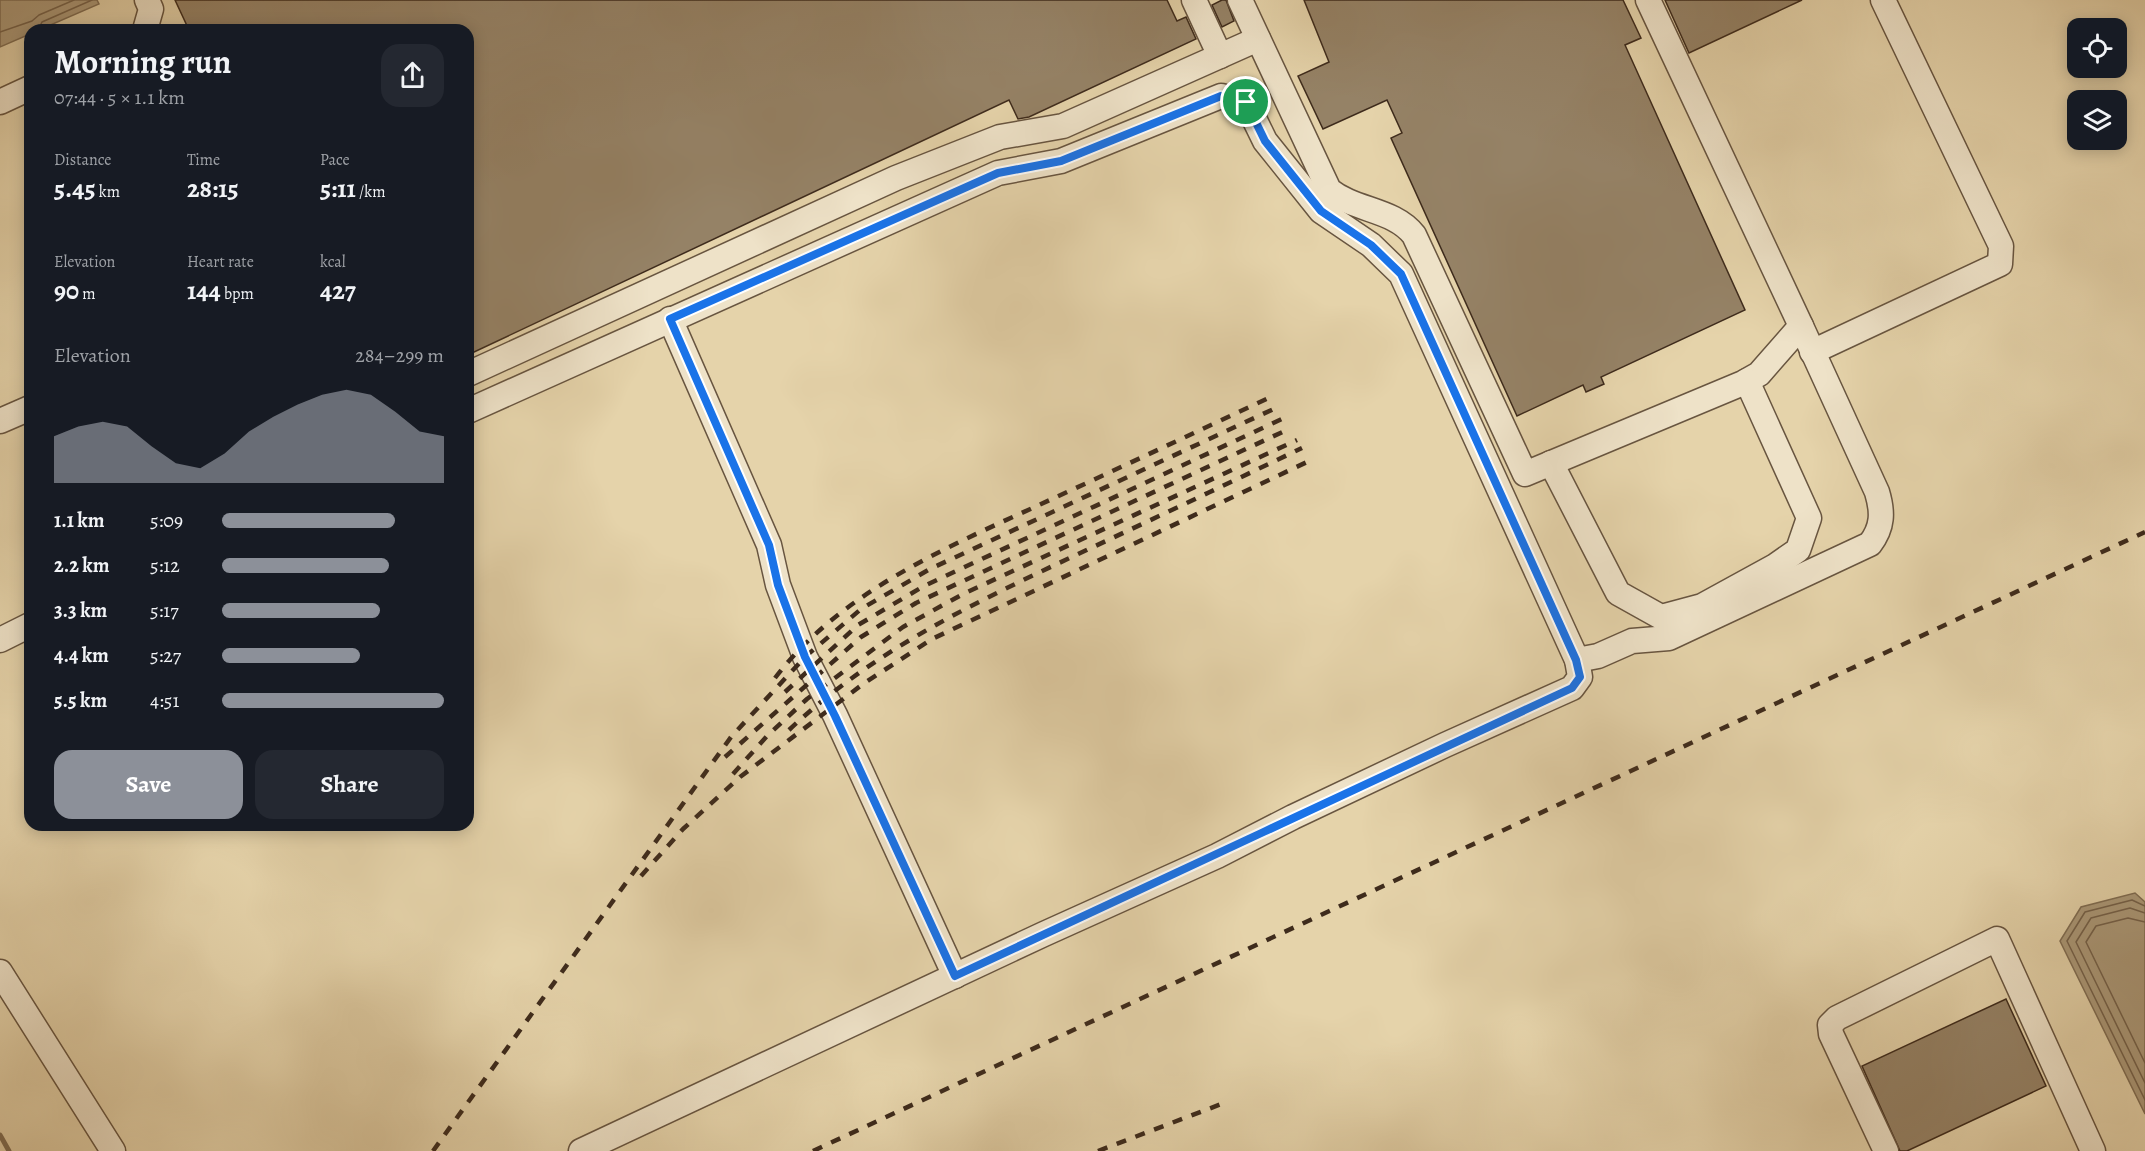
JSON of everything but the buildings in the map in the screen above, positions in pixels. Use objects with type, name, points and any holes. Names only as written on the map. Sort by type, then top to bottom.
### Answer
[{"type":"lane","points":[[147,0],[151,9],[147,24]]},
{"type":"lane","points":[[1194,0],[1220,56]]},
{"type":"lane","points":[[1240,0],[1329,190],[1349,204],[1400,221],[1414,235],[1525,474],[1747,381],[1759,374],[1779,354],[1801,326]]},
{"type":"lane","points":[[1576,660],[1598,656],[1632,641],[1669,638],[1870,544],[1878,534],[1882,507],[1801,326],[1648,0]]},
{"type":"lane","points":[[1812,352],[2000,264],[2001,246],[1883,0]]},
{"type":"lane","points":[[474,372],[896,178],[1000,137],[1064,126],[1258,39]]},
{"type":"lane","points":[[0,102],[24,91]]},
{"type":"lane","points":[[474,408],[998,173],[1061,161],[1221,96],[1246,102],[1265,141],[1321,211],[1371,245],[1401,274],[1576,660],[1580,677],[1572,688],[1445,745],[1217,856],[581,1151]]},
{"type":"lane","points":[[670,319],[769,545],[778,585],[805,657],[835,716],[955,976]]},
{"type":"lane","points":[[1551,463],[1618,593],[1661,617],[1702,606],[1798,550],[1809,518],[1747,381]]},
{"type":"lane","points":[[0,421],[24,411]]},
{"type":"lane","points":[[0,640],[24,628]]},
{"type":"lane","points":[[1886,1151],[1831,1034],[1830,1026],[1837,1018],[1997,939],[2093,1151]]},
{"type":"lane","points":[[0,972],[113,1151]]},
{"type":"water","points":[[0,0],[97,0],[99,4],[53,24],[24,24],[24,37],[0,47]]},
{"type":"water","points":[[2135,893],[2145,902],[2145,1114],[2060,941],[2081,907]]},
{"type":"waterway","points":[[0,1135],[9,1151]]},
{"type":"railway","points":[[775,678],[803,646],[833,619],[902,572],[939,552],[1275,395]]},
{"type":"railway","points":[[433,1151],[731,737],[805,657],[861,609],[930,569],[1280,406]]},
{"type":"railway","points":[[785,692],[858,625],[924,586],[1284,418]]},
{"type":"railway","points":[[725,757],[861,637],[916,603],[1291,428]]},
{"type":"railway","points":[[733,774],[767,736],[807,699],[903,627],[963,594],[1297,440]]},
{"type":"railway","points":[[789,730],[855,676],[925,631],[999,592],[1302,448]]},
{"type":"railway","points":[[641,876],[683,829],[740,777],[863,684],[932,639],[1307,462]]},
{"type":"railway","points":[[813,1151],[2145,532]]},
{"type":"railway","points":[[1098,1151],[1224,1103]]},
{"type":"route","points":[[1221,96],[1246,102],[1265,141],[1321,211],[1371,245],[1401,274],[1511,513],[1576,660],[1580,677],[1572,688],[1445,745],[1217,856],[955,976],[835,716],[805,657],[778,585],[769,545],[670,319],[998,173],[1061,161],[1221,96]]}]
